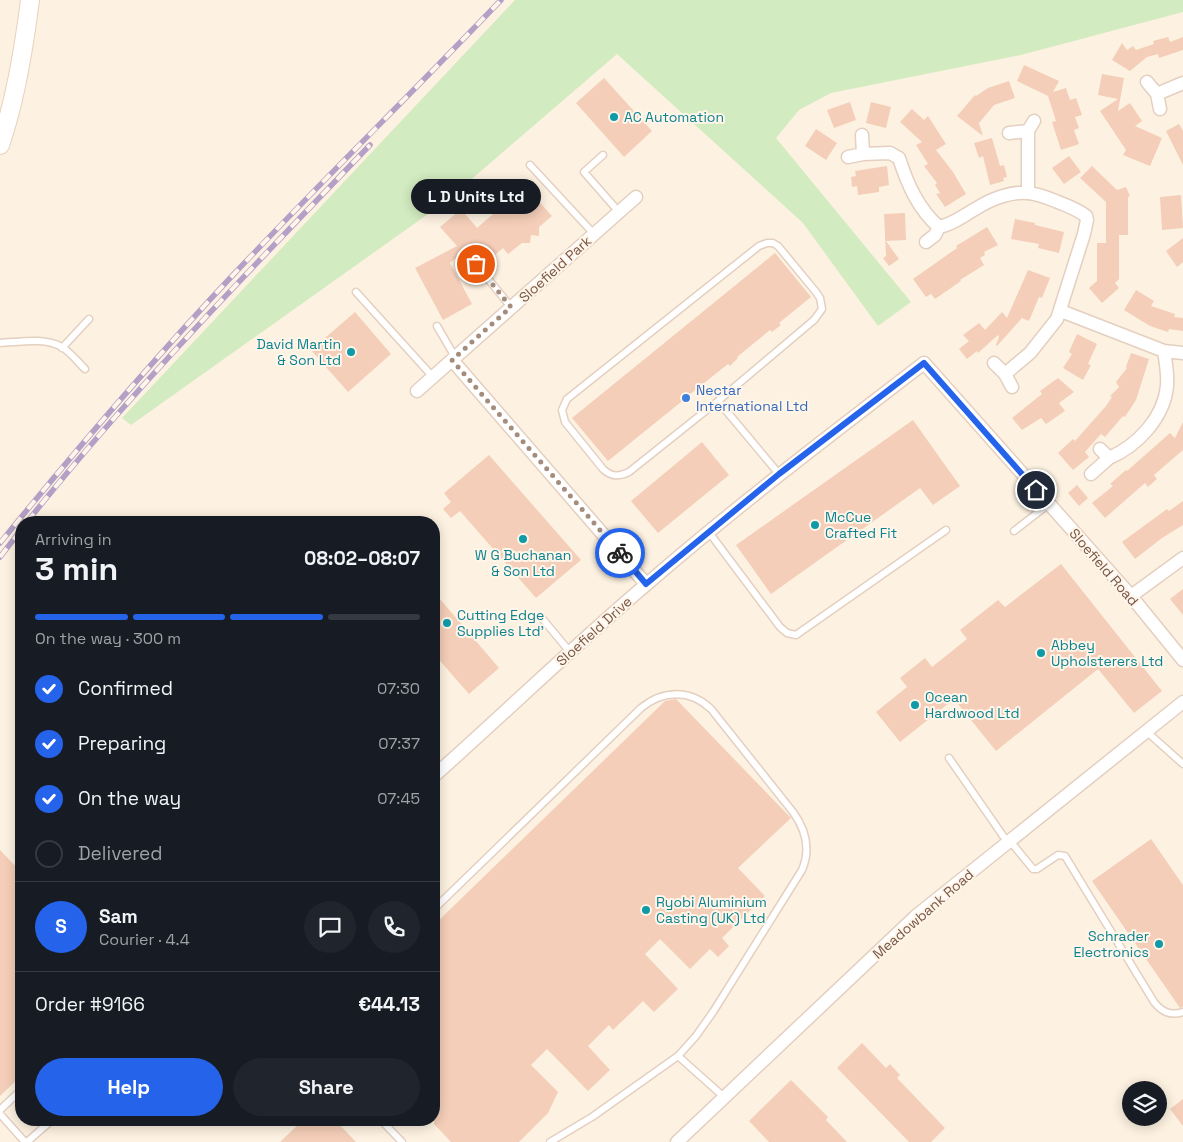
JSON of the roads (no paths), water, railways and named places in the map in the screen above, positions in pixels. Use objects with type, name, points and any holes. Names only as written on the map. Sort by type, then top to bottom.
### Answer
[{"type":"main road","points":[[0,145],[6,127],[25,40],[30,0]]},
{"type":"street","points":[[1147,82],[1157,94],[1160,109]]},
{"type":"street","points":[[1157,94],[1183,83]]},
{"type":"street","points":[[1009,133],[1031,126],[1028,193]]},
{"type":"street","points":[[862,135],[863,154]]},
{"type":"street","points":[[848,157],[863,154],[890,153],[899,158],[914,196],[939,227]]},
{"type":"street","points":[[926,242],[935,235],[939,227],[953,223],[996,199],[1016,194],[1028,193],[1041,196],[1072,207],[1086,216],[1084,234],[1061,311],[1053,326],[1042,340],[1024,359],[1005,374]]},
{"type":"street","name":"Sloefield Park","points":[[417,391],[636,197]]},
{"type":"street","points":[[1061,311],[1164,351],[1183,353]]},
{"type":"street","points":[[1091,474],[1104,454],[1122,452],[1152,424],[1164,400],[1167,385],[1164,351]]},
{"type":"street","points":[[454,359],[646,584]]},
{"type":"street","name":"Sloefield Drive","points":[[440,771],[646,584],[708,531],[924,363]]},
{"type":"street","name":"Sloefield Road","points":[[924,363],[1130,596],[1183,660]]},
{"type":"street","points":[[994,363],[1005,374],[1012,387]]},
{"type":"street","points":[[1130,596],[1183,558]]},
{"type":"street","name":"Meadowbank Road","points":[[677,1142],[916,916],[1183,702]]},
{"type":"lane","points":[[603,155],[584,172],[619,212]]},
{"type":"lane","points":[[530,165],[594,234]]},
{"type":"lane","points":[[773,243],[782,250],[818,294],[822,306],[821,312],[718,401],[629,472],[616,476],[609,474],[603,469],[565,422],[562,410],[568,400],[759,246],[773,243]]},
{"type":"lane","points":[[476,264],[511,307]]},
{"type":"lane","points":[[356,292],[433,377]]},
{"type":"lane","points":[[62,348],[89,319]]},
{"type":"lane","points":[[437,326],[454,359]]},
{"type":"lane","points":[[0,343],[39,340],[62,348],[85,369]]},
{"type":"lane","points":[[718,401],[779,474]]},
{"type":"lane","points":[[1014,531],[1049,504]]},
{"type":"lane","points":[[708,531],[780,627],[787,633],[796,635],[946,530]]},
{"type":"lane","points":[[541,617],[570,652]]},
{"type":"lane","points":[[440,904],[646,704],[670,694],[686,695],[701,701],[711,709],[798,818],[806,836],[808,849],[804,865],[696,1036],[678,1056],[592,1117],[550,1142]]},
{"type":"lane","points":[[1146,732],[1183,764]]},
{"type":"lane","points":[[949,758],[1009,842],[1034,869],[1059,855],[1064,856],[1154,1002],[1164,1012],[1171,1014],[1183,1012]]},
{"type":"lane","points":[[678,1056],[724,1097]]},
{"type":"lane","points":[[0,1110],[15,1096]]},
{"type":"lane","points":[[0,1114],[26,1142],[44,1126]]},
{"type":"lane","points":[[387,1126],[402,1142]]},
{"type":"railway","points":[[22,516],[114,407],[203,307],[501,0]]},
{"type":"railway","points":[[32,516],[151,377],[370,145]]},
{"type":"railway","points":[[0,543],[15,525]]},
{"type":"railway","points":[[0,557],[15,538]]},
{"type":"place","name":"AC Automation","points":[[614,117]]},
{"type":"place","name":"L D Units Ltd","points":[[476,264]]},
{"type":"place","name":"David Martin & Son Ltd","points":[[351,352]]},
{"type":"place","name":"Nectar International Ltd","points":[[686,398]]},
{"type":"place","name":"McCue Crafted Fit","points":[[815,525]]},
{"type":"place","name":"W G Buchanan & Son Ltd","points":[[523,539]]},
{"type":"place","name":"Cutting Edge Supplies Ltd'","points":[[447,623]]},
{"type":"place","name":"Abbey Upholsterers Ltd","points":[[1041,653]]},
{"type":"place","name":"Ocean Hardwood Ltd","points":[[915,705]]},
{"type":"place","name":"Ryobi Aluminium Casting (UK) Ltd","points":[[646,910]]},
{"type":"place","name":"Schrader Electronics","points":[[1159,944]]}]
